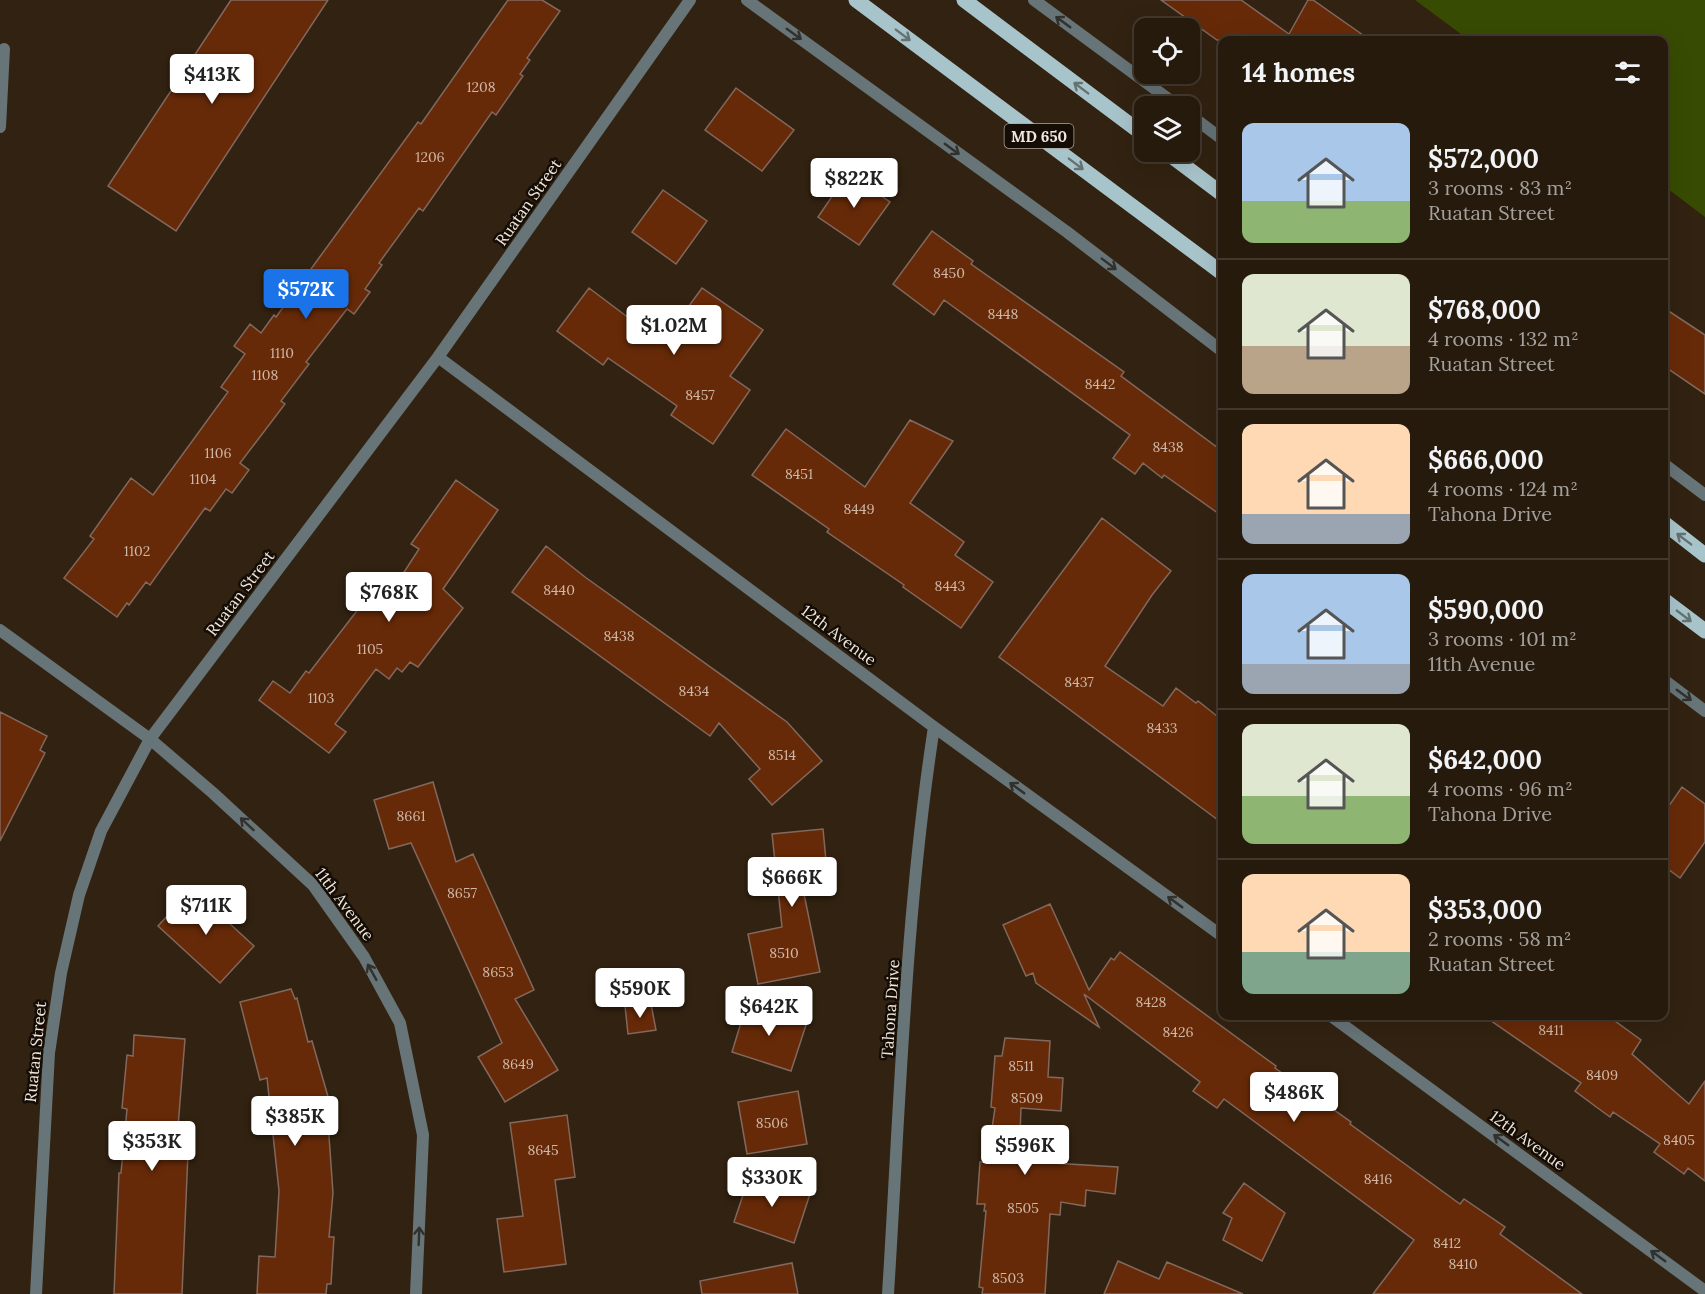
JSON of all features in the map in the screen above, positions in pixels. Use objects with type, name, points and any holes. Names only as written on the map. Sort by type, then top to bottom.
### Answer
[{"type":"main road","name":"MD 650","points":[[856,0],[1218,270]]},
{"type":"main road","points":[[963,0],[1134,128]]},
{"type":"main road","points":[[1179,162],[1218,191]]},
{"type":"main road","points":[[1668,526],[1705,555]]},
{"type":"main road","points":[[1668,603],[1705,631]]},
{"type":"street","name":"Ruatan Street","points":[[36,1294],[49,1053],[61,972],[79,895],[101,831],[150,739],[438,357],[690,0]]},
{"type":"street","points":[[747,0],[1067,232],[1218,348]]},
{"type":"street","points":[[1034,0],[1164,96]]},
{"type":"street","points":[[0,127],[3,49]]},
{"type":"street","points":[[1200,122],[1218,136]]},
{"type":"street","name":"12th Avenue","points":[[438,357],[934,727],[1218,933]]},
{"type":"street","points":[[1668,467],[1705,495]]},
{"type":"street","name":"11th Avenue","points":[[0,630],[150,739],[213,793],[313,885],[364,957],[400,1023],[423,1135],[416,1294]]},
{"type":"street","points":[[1668,683],[1705,711]]},
{"type":"street","name":"Tahona Drive","points":[[888,1294],[912,926],[922,808],[934,727]]},
{"type":"street","name":"12th Avenue","points":[[1336,1020],[1705,1291]]},
{"type":"green space","points":[[1415,0],[1705,0],[1705,217],[1668,189],[1668,36],[1464,36]]},
{"type":"building","points":[[231,0],[328,0],[176,231],[108,186]]},
{"type":"building","points":[[508,0],[542,0],[560,11],[527,58],[530,60],[520,74],[523,76],[496,115],[492,112],[423,211],[419,208],[379,263],[382,265],[365,289],[370,292],[354,314],[347,309],[306,362],[309,364],[281,401],[285,404],[240,463],[249,470],[232,493],[226,489],[210,511],[205,508],[150,585],[146,582],[117,617],[64,578],[94,539],[90,536],[131,478],[153,495],[228,392],[221,387],[245,354],[234,346],[250,324],[261,333],[274,315],[276,317],[418,122],[421,124]]},
{"type":"building","points":[[1161,0],[1241,0],[1289,34],[1308,0],[1313,0],[1364,36],[1218,36],[1218,40],[1200,28],[1200,18],[1186,18]]},
{"type":"building","points":[[736,88],[794,130],[762,171],[705,130]]},
{"type":"building","points":[[848,173],[890,202],[859,245],[818,217]]},
{"type":"building","points":[[663,190],[707,221],[676,264],[632,232]]},
{"type":"building","points":[[932,231],[973,261],[971,264],[1124,372],[1121,376],[1218,448],[1218,513],[1164,475],[1162,478],[1143,463],[1135,474],[1113,458],[1130,435],[944,300],[934,315],[893,284]]},
{"type":"building","points":[[589,288],[662,343],[702,288],[763,330],[730,376],[750,390],[713,444],[671,415],[677,406],[608,358],[603,365],[557,331]]},
{"type":"building","points":[[1668,311],[1705,335],[1705,394],[1668,369]]},
{"type":"building","points":[[910,420],[953,441],[910,503],[964,542],[955,555],[993,582],[961,628],[827,532],[829,529],[752,475],[786,429],[865,487]]},
{"type":"building","points":[[456,480],[498,510],[443,589],[463,608],[418,667],[410,662],[402,672],[397,668],[389,679],[376,669],[335,724],[346,732],[329,753],[259,700],[273,681],[290,693],[306,671],[309,673],[366,599],[381,608],[419,549],[411,544]]},
{"type":"building","points":[[1102,518],[1171,571],[1152,595],[1105,666],[1163,706],[1176,688],[1218,717],[1218,820],[999,657]]},
{"type":"building","points":[[546,546],[585,577],[787,722],[822,761],[772,805],[749,779],[760,769],[719,723],[710,736],[512,592]]},
{"type":"building","points":[[0,712],[47,736],[40,750],[45,753],[0,841]]},
{"type":"building","points":[[433,782],[456,862],[473,854],[534,990],[515,999],[558,1070],[505,1102],[478,1057],[502,1043],[411,843],[389,849],[374,800]]},
{"type":"building","points":[[1682,787],[1705,804],[1705,842],[1680,878],[1668,869],[1668,807]]},
{"type":"building","points":[[823,829],[829,892],[804,894],[820,972],[758,984],[748,934],[782,927],[772,834]]},
{"type":"building","points":[[192,889],[254,946],[220,983],[158,926]]},
{"type":"building","points":[[1050,904],[1089,990],[1111,958],[1114,960],[1120,952],[1460,1204],[1464,1199],[1505,1227],[1500,1234],[1582,1294],[1373,1294],[1414,1240],[1224,1099],[1217,1108],[1193,1091],[1200,1082],[1084,994],[1099,1027],[1036,983],[1033,973],[1026,976],[1003,925]]},
{"type":"building","points":[[291,989],[295,999],[297,998],[308,1042],[312,1041],[335,1121],[328,1122],[333,1193],[329,1237],[334,1237],[331,1284],[327,1284],[326,1294],[257,1294],[259,1256],[275,1257],[279,1191],[267,1078],[260,1080],[240,1002]]},
{"type":"building","points":[[747,1003],[807,1022],[791,1071],[732,1052]]},
{"type":"building","points":[[651,1004],[656,1030],[628,1034],[625,1006]]},
{"type":"building","points":[[1490,1020],[1614,1020],[1641,1040],[1632,1054],[1689,1104],[1705,1081],[1705,1181],[1688,1168],[1684,1174],[1654,1152],[1660,1144],[1613,1112],[1610,1117],[1575,1091],[1581,1083]]},
{"type":"building","points":[[134,1035],[185,1039],[176,1152],[188,1153],[182,1294],[114,1294],[119,1173],[121,1173],[127,1109],[122,1108],[127,1055],[133,1056]]},
{"type":"building","points":[[1005,1038],[1050,1041],[1048,1077],[1063,1078],[1061,1111],[1021,1108],[1019,1161],[1118,1167],[1115,1194],[1086,1190],[1085,1206],[1061,1202],[1060,1215],[1050,1214],[1045,1294],[982,1294],[983,1288],[979,1287],[986,1211],[984,1211],[985,1204],[977,1204],[980,1162],[987,1162],[995,1108],[991,1107],[995,1056],[1002,1056]]},
{"type":"building","points":[[798,1091],[807,1144],[747,1154],[738,1102]]},
{"type":"building","points":[[567,1115],[575,1177],[555,1180],[566,1264],[504,1272],[497,1219],[523,1216],[510,1123]]},
{"type":"building","points":[[750,1174],[810,1194],[794,1243],[734,1222]]},
{"type":"building","points":[[1244,1183],[1285,1213],[1262,1261],[1223,1240],[1232,1218],[1223,1213]]},
{"type":"building","points":[[1118,1261],[1159,1279],[1167,1262],[1243,1294],[1104,1294]]},
{"type":"building","points":[[792,1263],[798,1294],[702,1294],[700,1281]]}]
